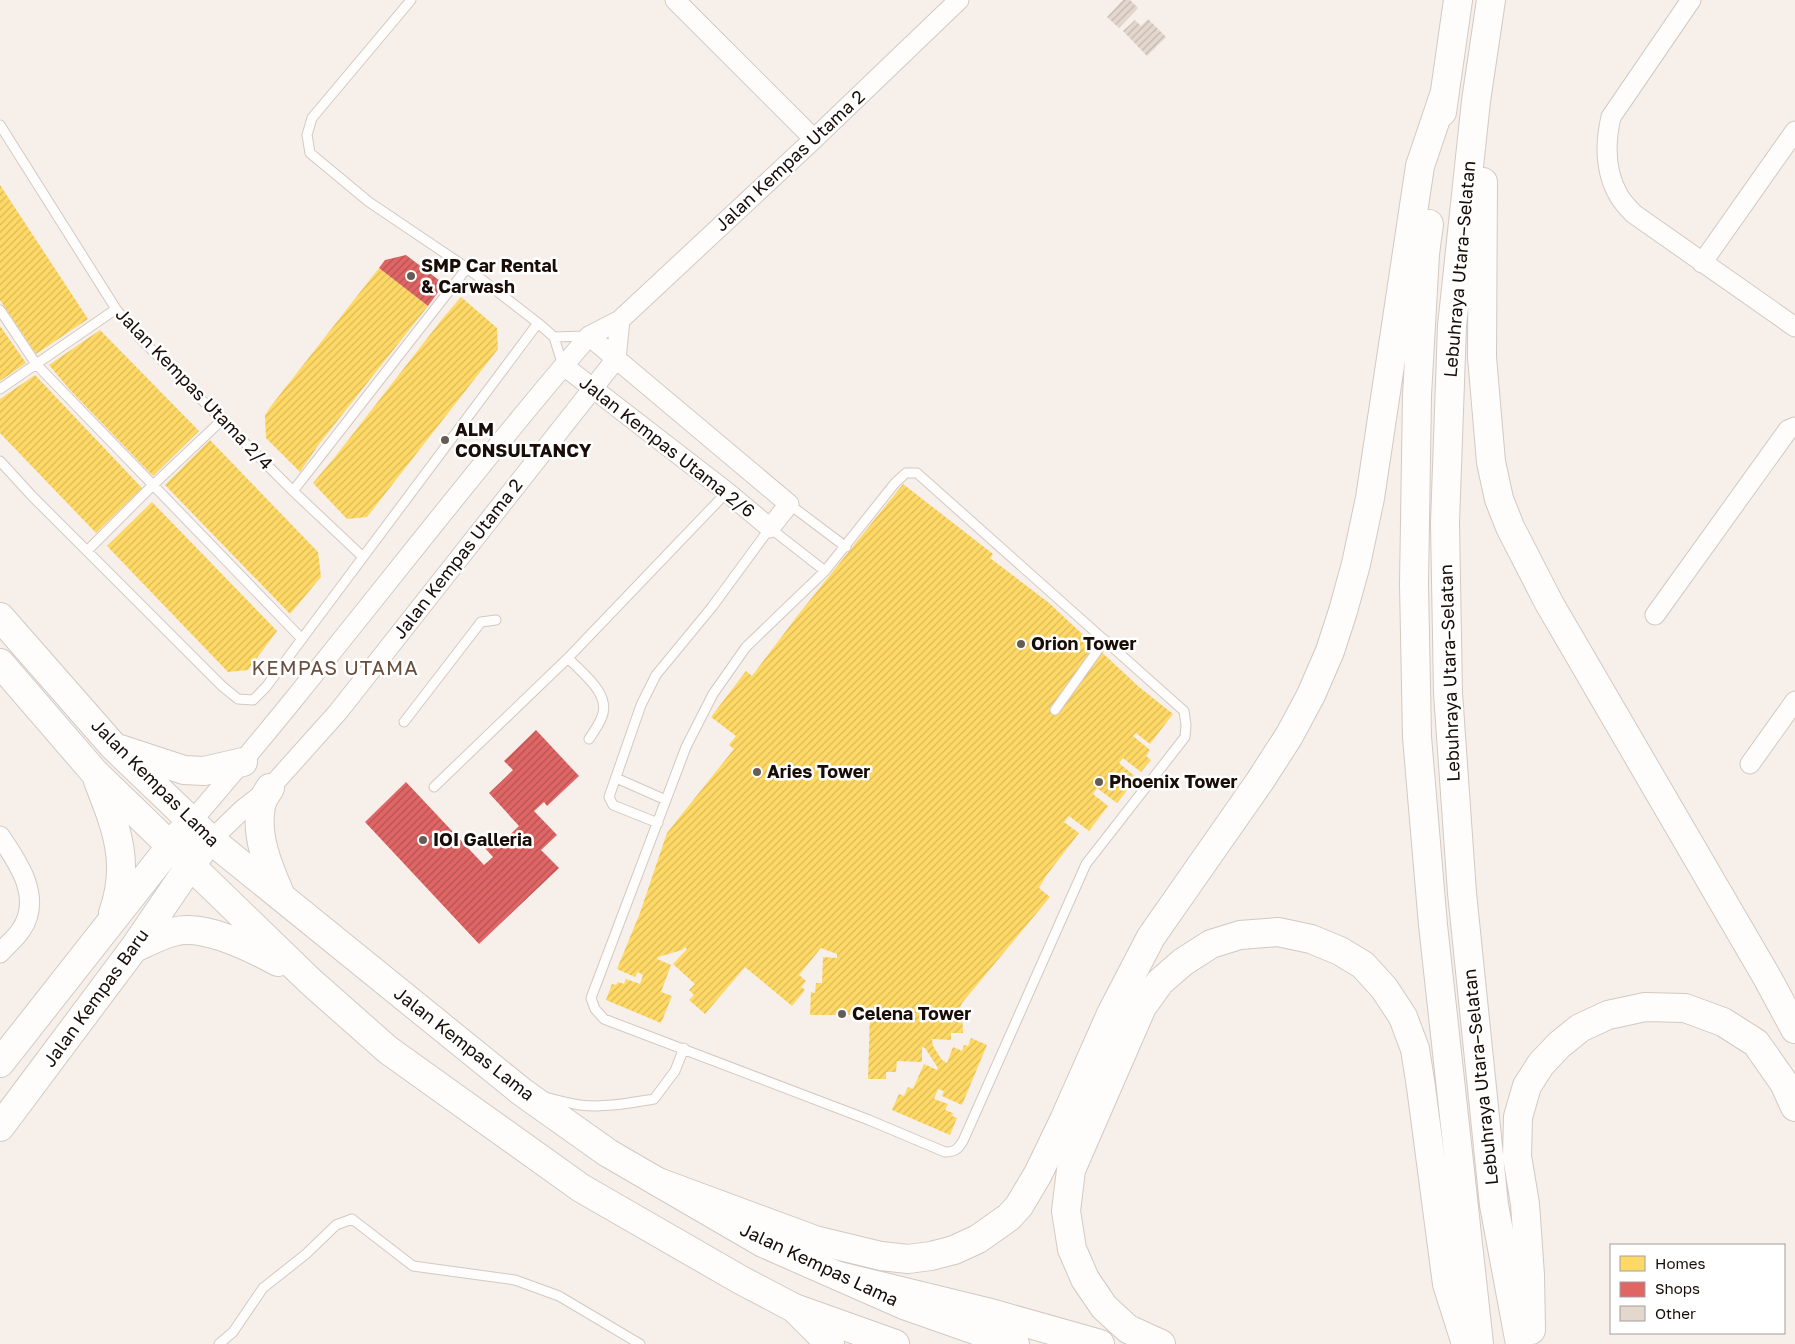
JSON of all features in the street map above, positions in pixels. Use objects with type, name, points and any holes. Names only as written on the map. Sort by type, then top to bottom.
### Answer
[{"type":"main road","name":"Lebuhraya Utara–Selatan","points":[[1458,0],[1444,95],[1425,254],[1417,395],[1414,584],[1417,737],[1433,925],[1479,1344]]},
{"type":"main road","name":"Lebuhraya Utara–Selatan","points":[[1491,0],[1476,101],[1452,326],[1445,523],[1448,693],[1462,893],[1494,1205],[1520,1344]]},
{"type":"main road","points":[[658,1182],[815,1240],[881,1256],[908,1259],[954,1250],[978,1239],[1009,1217],[1018,1206],[1042,1165],[1111,1014],[1151,937],[1260,781],[1289,736],[1311,695],[1330,651],[1356,564],[1370,498],[1420,166],[1444,95]]},
{"type":"main road","points":[[1476,101],[1483,171],[1482,357],[1491,462],[1499,499],[1510,527],[1549,603],[1768,979],[1795,1029]]},
{"type":"main road","name":"Jalan Kempas Lama","points":[[0,617],[114,747],[211,840],[282,900],[522,1092],[608,1154],[763,1243],[904,1305],[1016,1344]]},
{"type":"main road","name":"Jalan Kempas Lama","points":[[0,663],[94,772],[310,981],[388,1050],[581,1188],[739,1279],[794,1308],[895,1344]]},
{"type":"main road","points":[[114,747],[184,770],[204,771],[243,762]]},
{"type":"main road","points":[[94,772],[114,824],[120,847],[122,873],[117,902],[109,924]]},
{"type":"main road","points":[[270,788],[261,804],[260,834],[264,852],[282,900]]},
{"type":"main road","name":"Jalan Kempas Baru","points":[[0,1063],[170,846],[191,822]]},
{"type":"main road","name":"Jalan Kempas Baru","points":[[0,1127],[134,948],[190,866],[211,840]]},
{"type":"main road","points":[[134,948],[174,931],[194,930],[244,945],[310,981]]},
{"type":"main road","points":[[1161,1344],[1128,1329],[1104,1307],[1085,1279],[1072,1249],[1066,1210],[1071,1170],[1142,1007],[1160,982],[1183,962],[1211,944],[1240,935],[1278,932],[1311,939],[1340,951],[1362,965],[1384,988],[1403,1017],[1415,1049],[1447,1284],[1466,1344]]},
{"type":"main road","points":[[1531,1344],[1526,1204],[1517,1156],[1518,1117],[1527,1086],[1541,1064],[1559,1045],[1580,1028],[1608,1015],[1645,1007],[1685,1008],[1723,1022],[1756,1043],[1784,1082],[1795,1107]]},
{"type":"main road","points":[[839,1276],[987,1312],[1100,1344]]},
{"type":"main road","points":[[794,1308],[830,1344]]},
{"type":"street","points":[[675,0],[814,139]]},
{"type":"street","name":"Jalan Kempas Utama 2","points":[[589,336],[620,320],[814,139],[959,0]]},
{"type":"street","points":[[1691,0],[1611,116],[1607,133],[1607,155],[1611,178],[1620,197],[1634,214],[1795,328]]},
{"type":"street","points":[[1702,262],[1795,131]]},
{"type":"street","points":[[616,359],[620,320]]},
{"type":"street","points":[[191,822],[243,762],[589,336]]},
{"type":"street","name":"Jalan Kempas Utama 2/6","points":[[564,366],[727,492],[770,528],[789,504],[589,336]]},
{"type":"street","name":"Jalan Kempas Utama 2","points":[[211,840],[242,810],[270,788],[338,712],[616,359]]},
{"type":"street","points":[[1655,615],[1788,430],[1795,427]]},
{"type":"street","points":[[1750,764],[1795,701]]},
{"type":"street","points":[[0,836],[19,864],[26,879],[29,898],[28,913],[22,929],[0,953]]},
{"type":"lane","points":[[410,0],[312,118],[307,135],[310,153],[369,202],[467,268],[538,323],[554,337],[564,366]]},
{"type":"lane","name":"Jalan Kempas Utama 2/4","points":[[0,124],[116,309],[139,337],[221,421],[363,557]]},
{"type":"lane","points":[[293,491],[467,268]]},
{"type":"lane","points":[[0,389],[116,309]]},
{"type":"lane","points":[[0,310],[36,364],[302,639]]},
{"type":"lane","points":[[0,461],[87,551],[238,699],[253,700],[266,687],[538,323]]},
{"type":"lane","points":[[554,337],[589,336]]},
{"type":"lane","points":[[87,551],[221,421]]},
{"type":"lane","points":[[917,473],[1184,711],[1185,737],[1086,864],[963,1141],[959,1148],[951,1152],[945,1152],[869,1120],[604,1019],[595,1009],[591,998],[686,747],[713,694],[746,647],[825,571],[846,547],[895,483],[906,474],[917,473]]},
{"type":"lane","points":[[434,787],[568,658],[727,492]]},
{"type":"lane","name":"Jalan Kempas Utama 2/6","points":[[789,504],[846,547]]},
{"type":"lane","name":"Jalan Kempas Utama 2/6","points":[[658,824],[611,802],[609,798],[641,704],[656,675],[712,607],[770,528],[825,571]]},
{"type":"lane","points":[[404,722],[481,622],[496,620]]},
{"type":"lane","points":[[1054,710],[1105,640]]},
{"type":"lane","points":[[568,658],[599,691],[604,702],[602,719],[589,739]]},
{"type":"lane","points":[[616,778],[666,800]]},
{"type":"lane","points":[[522,1092],[578,1105],[618,1105],[654,1099],[675,1071],[684,1048]]},
{"type":"lane","points":[[219,1344],[233,1332],[263,1288],[306,1254],[336,1225],[352,1218],[413,1266],[515,1280],[558,1296],[640,1344]]},
{"type":"building: Homes","points":[[0,185],[88,319],[36,354],[0,300]]},
{"type":"building: Homes","points":[[379,268],[428,306],[319,444],[300,472],[266,438],[265,415]]},
{"type":"building: Homes","points":[[461,297],[497,328],[498,349],[367,517],[347,519],[313,483]]},
{"type":"building: Homes","points":[[0,326],[26,363],[0,381]]},
{"type":"building: Homes","points":[[100,330],[199,431],[153,476],[71,391],[49,365]]},
{"type":"building: Homes","points":[[35,375],[142,488],[96,533],[0,433],[0,399]]},
{"type":"building: Homes","points":[[210,440],[318,552],[321,577],[290,614],[165,485]]},
{"type":"building: Homes","points":[[903,484],[993,554],[990,558],[1049,603],[1139,687],[1173,714],[1150,744],[1136,733],[1133,736],[1150,750],[1146,756],[1151,760],[1141,772],[1123,758],[1119,763],[1137,778],[1117,803],[1097,788],[1093,794],[1108,806],[1089,831],[1069,816],[1064,822],[1079,833],[1039,888],[1050,897],[962,1003],[957,1013],[962,1013],[963,1033],[951,1033],[951,1040],[932,1039],[933,1046],[942,1060],[947,1063],[953,1047],[962,1051],[964,1045],[968,1046],[971,1038],[987,1045],[962,1105],[942,1096],[944,1091],[938,1089],[934,1099],[948,1104],[945,1110],[953,1113],[952,1116],[957,1118],[950,1135],[892,1110],[899,1094],[904,1096],[908,1087],[913,1089],[924,1064],[937,1070],[938,1068],[925,1048],[922,1047],[922,1062],[897,1061],[896,1072],[886,1072],[886,1079],[868,1079],[870,1015],[810,1015],[811,992],[815,993],[816,983],[822,983],[823,957],[837,958],[837,954],[821,948],[799,975],[806,981],[801,987],[805,990],[792,1006],[745,967],[705,1014],[689,1000],[694,995],[689,990],[695,984],[673,964],[687,949],[685,947],[682,950],[658,957],[657,959],[671,965],[661,992],[672,996],[661,1023],[606,1000],[612,984],[616,985],[618,982],[624,984],[626,979],[640,984],[643,975],[638,972],[635,977],[617,969],[640,913],[667,833],[734,749],[729,745],[736,736],[711,717],[746,671],[752,676],[798,615]]},
{"type":"building: Homes","points":[[152,502],[277,631],[248,670],[228,672],[107,546]]},
{"type":"building: Shops","name":"SMP Car Rental & Carwash","points":[[406,255],[444,284],[428,306],[379,268],[385,260]]},
{"type":"building: Shops","points":[[536,730],[579,776],[547,806],[544,802],[534,811],[557,835],[541,850],[559,868],[479,944],[365,822],[406,782],[484,865],[493,857],[484,847],[495,838],[500,844],[519,826],[489,793],[513,770],[504,761]]},
{"type":"building: Other","points":[[1123,0],[1130,0],[1138,8],[1119,28],[1107,17]]},
{"type":"building: Other","points":[[1148,19],[1166,37],[1147,56],[1123,31],[1135,20],[1141,26]]},
{"type":"place","name":"SMP Car Rental & Carwash","points":[[411,276]]},
{"type":"place","name":"ALM CONSULTANCY","points":[[445,440]]},
{"type":"place","name":"Orion Tower","points":[[1021,644]]},
{"type":"place","name":"Aries Tower","points":[[757,772]]},
{"type":"place","name":"Phoenix Tower","points":[[1099,782]]},
{"type":"place","name":"IOI Galleria","points":[[423,840]]},
{"type":"place","name":"Celena Tower","points":[[842,1014]]},
{"type":"district","name":"KEMPAS UTAMA","points":[[335,668]]}]
